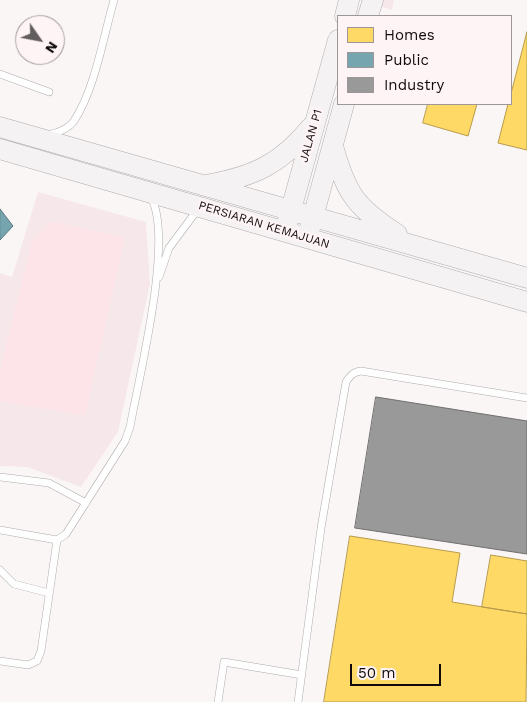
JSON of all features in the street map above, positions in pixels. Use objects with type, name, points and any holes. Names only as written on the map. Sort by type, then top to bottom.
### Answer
[{"type":"main road","points":[[345,15],[350,0]]},
{"type":"main road","points":[[368,15],[373,0]]},
{"type":"main road","name":"JALAN P1","points":[[284,233],[337,44]]},
{"type":"main road","name":"JALAN P1","points":[[306,239],[344,105]]},
{"type":"main road","points":[[202,186],[240,178],[260,171],[287,153],[315,122]]},
{"type":"main road","name":"PERSIARAN KEMAJUAN","points":[[0,127],[527,278]]},
{"type":"main road","points":[[332,145],[344,181],[354,201],[370,216],[413,245]]},
{"type":"main road","name":"PERSIARAN KEMAJUAN","points":[[0,149],[148,190],[284,233],[477,286],[527,302]]},
{"type":"lane","points":[[36,137],[58,133],[73,123],[87,94],[114,0]]},
{"type":"lane","points":[[0,74],[49,92]]},
{"type":"lane","points":[[148,190],[157,208],[157,282]]},
{"type":"lane","points":[[0,530],[57,540],[66,534],[125,441],[130,427],[157,282],[169,248],[201,206]]},
{"type":"lane","points":[[298,702],[321,528],[346,382],[350,376],[355,372],[361,371],[527,398]]},
{"type":"lane","points":[[0,477],[49,483],[86,503]]},
{"type":"lane","points":[[0,661],[28,665],[37,661],[57,540]]},
{"type":"lane","points":[[0,570],[14,584],[49,592]]},
{"type":"lane","points":[[218,702],[224,662],[302,675]]},
{"type":"shaded area","points":[[359,0],[394,0],[392,10]]},
{"type":"shaded area","points":[[38,192],[146,222],[150,284],[118,432],[81,487],[27,467],[0,466],[0,273],[12,277]]},
{"type":"shaded area","points":[[51,221],[125,238],[85,416],[0,401],[0,368],[32,240]]},
{"type":"building: Homes","points":[[527,32],[527,150],[498,143],[508,105],[512,105],[512,90]]},
{"type":"building: Homes","points":[[428,105],[477,105],[468,136],[423,123]]},
{"type":"building: Homes","points":[[350,536],[460,553],[452,602],[527,614],[526,702],[324,702]]},
{"type":"building: Homes","points":[[491,555],[527,561],[527,614],[482,607]]},
{"type":"building: Public","points":[[0,209],[13,226],[0,240]]},
{"type":"building: Industry","points":[[376,397],[527,421],[527,554],[355,528]]}]
